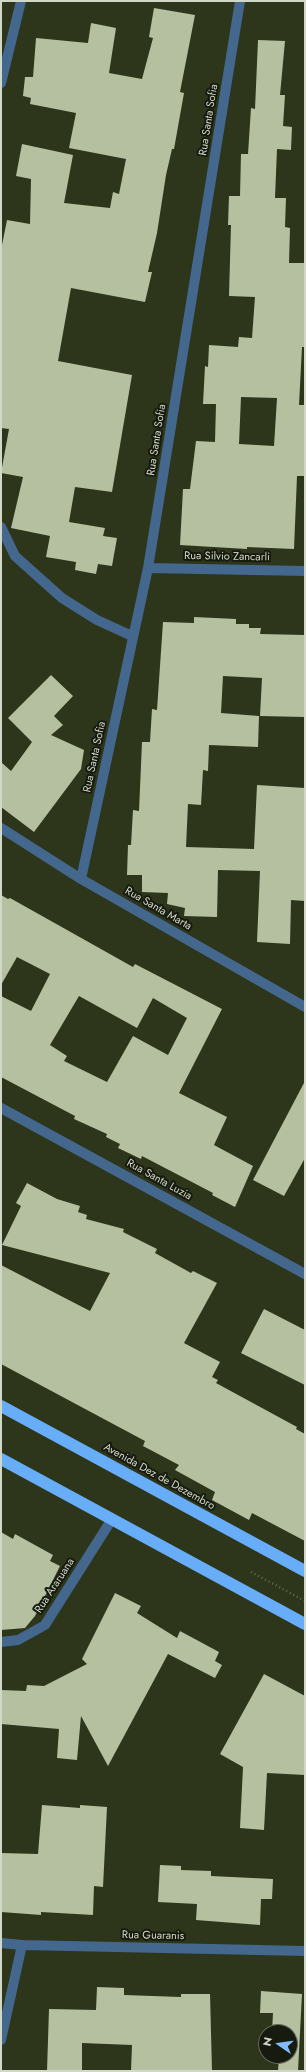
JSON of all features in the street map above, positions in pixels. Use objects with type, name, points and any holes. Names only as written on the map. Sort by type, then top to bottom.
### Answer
[{"type":"highway","name":"Avenida Dez de Dezembro","points":[[1,1406],[305,1571]]},
{"type":"highway","points":[[1,1459],[305,1624]]},
{"type":"street","points":[[1,83],[21,1]]},
{"type":"street","name":"Rua Santa Sofia","points":[[81,879],[132,636],[148,568],[240,1]]},
{"type":"street","points":[[1,527],[16,556],[62,598],[97,620],[132,636]]},
{"type":"street","name":"Rua Silvio Zancarli","points":[[148,568],[305,571]]},
{"type":"street","name":"Rua Santa Marta","points":[[1,828],[81,879],[305,1007]]},
{"type":"street","name":"Rua Santa Luzia","points":[[1,1108],[305,1274]]},
{"type":"street","name":"Rua Araruana","points":[[1,1642],[18,1640],[44,1625],[112,1519]]},
{"type":"street","name":"Rua Guaranis","points":[[1,1943],[22,1945],[305,1951]]},
{"type":"street","points":[[1,2040],[22,1945]]},
{"type":"building","points":[[154,8],[195,15],[180,92],[184,93],[174,149],[172,149],[166,175],[157,233],[148,272],[152,272],[145,302],[71,288],[58,361],[132,375],[112,492],[75,487],[69,522],[105,528],[103,536],[117,538],[112,566],[98,564],[96,574],[75,570],[76,562],[46,557],[50,536],[11,528],[23,477],[1,473],[9,429],[1,428],[1,250],[7,220],[30,224],[31,179],[16,176],[22,144],[73,155],[64,203],[110,208],[113,192],[119,194],[126,159],[69,148],[76,113],[30,104],[31,98],[23,96],[25,77],[33,77],[36,38],[88,43],[91,23],[116,28],[109,73],[142,79],[153,38],[149,37]]},
{"type":"building","points":[[258,40],[285,41],[280,95],[285,95],[283,126],[292,127],[291,150],[277,149],[275,198],[286,198],[285,227],[290,228],[289,263],[305,263],[305,347],[302,347],[299,405],[305,405],[305,476],[297,476],[294,549],[247,547],[247,549],[180,545],[183,489],[190,489],[196,441],[215,442],[216,404],[203,404],[205,366],[208,367],[209,345],[238,347],[239,337],[252,338],[255,297],[229,296],[231,225],[228,225],[229,196],[240,196],[241,154],[248,154],[251,108],[255,109]],"holes":[[[241,397],[277,398],[274,446],[239,444]]]},
{"type":"building","points":[[194,617],[236,619],[236,624],[249,624],[249,628],[261,628],[260,634],[305,635],[305,717],[260,716],[262,678],[223,676],[221,713],[259,716],[258,747],[209,745],[208,771],[203,770],[201,805],[188,804],[186,847],[254,849],[257,785],[305,788],[305,901],[291,900],[290,944],[257,942],[260,871],[218,870],[217,917],[184,916],[185,908],[167,904],[168,893],[142,892],[142,875],[127,875],[128,845],[131,845],[133,810],[139,811],[142,742],[150,742],[152,709],[157,710],[163,622],[194,623]]},
{"type":"building","points":[[51,675],[73,696],[54,716],[63,725],[51,735],[84,750],[81,769],[34,832],[1,807],[1,762],[11,771],[32,742],[8,718]]},
{"type":"building","points":[[1,895],[8,899],[10,898],[133,967],[135,964],[222,1009],[179,1093],[227,1117],[214,1145],[253,1166],[235,1207],[212,1195],[213,1193],[142,1156],[141,1159],[118,1148],[120,1144],[106,1137],[107,1134],[74,1119],[75,1116],[1,1077],[1,996],[31,1011],[50,974],[17,957],[1,985]],"holes":[[[79,996],[137,1028],[153,998],[187,1018],[168,1055],[133,1036],[107,1082],[64,1061],[67,1056],[50,1045]]]},
{"type":"building","points":[[305,1081],[305,1158],[284,1196],[253,1180]]},
{"type":"building","points":[[27,1183],[57,1199],[80,1206],[78,1212],[87,1215],[86,1219],[124,1229],[123,1232],[157,1249],[155,1253],[191,1273],[193,1271],[217,1283],[184,1343],[220,1362],[212,1377],[218,1380],[216,1383],[297,1427],[296,1429],[305,1434],[305,1541],[252,1513],[249,1520],[212,1500],[215,1492],[175,1470],[179,1465],[143,1446],[145,1441],[1,1364],[1,1265],[90,1311],[110,1273],[2,1245],[21,1206],[16,1203]]},
{"type":"building","points":[[264,1309],[305,1330],[305,1385],[241,1353]]},
{"type":"building","points":[[1,1532],[13,1539],[15,1534],[53,1555],[50,1561],[60,1566],[35,1616],[25,1628],[1,1630]]},
{"type":"building","points":[[115,1593],[141,1606],[137,1613],[177,1638],[180,1631],[219,1652],[215,1661],[222,1665],[215,1678],[168,1654],[108,1766],[81,1716],[77,1760],[57,1758],[59,1729],[1,1724],[1,1690],[26,1691],[27,1685],[44,1686],[87,1664],[82,1659]]},
{"type":"building","points":[[264,1674],[305,1696],[305,1775],[267,1773],[264,1830],[240,1828],[243,1767],[220,1754]]},
{"type":"building","points":[[42,1805],[80,1808],[80,1805],[107,1807],[103,1887],[94,1886],[93,1915],[41,1912],[41,1915],[1,1912],[1,1853],[38,1854]]},
{"type":"building","points":[[160,1865],[181,1866],[181,1870],[211,1871],[211,1876],[273,1879],[272,1899],[261,1899],[260,1925],[196,1920],[197,1904],[158,1902]]},
{"type":"building","points":[[97,1987],[124,1988],[124,1995],[181,1997],[181,1994],[210,1994],[212,2071],[131,2071],[132,2045],[82,2043],[82,2071],[47,2071],[49,2009],[96,2010]]},
{"type":"building","points":[[261,1991],[302,1994],[298,2071],[278,2071],[278,2064],[298,2064],[298,2024],[272,2024],[273,2013],[260,2013]]}]
